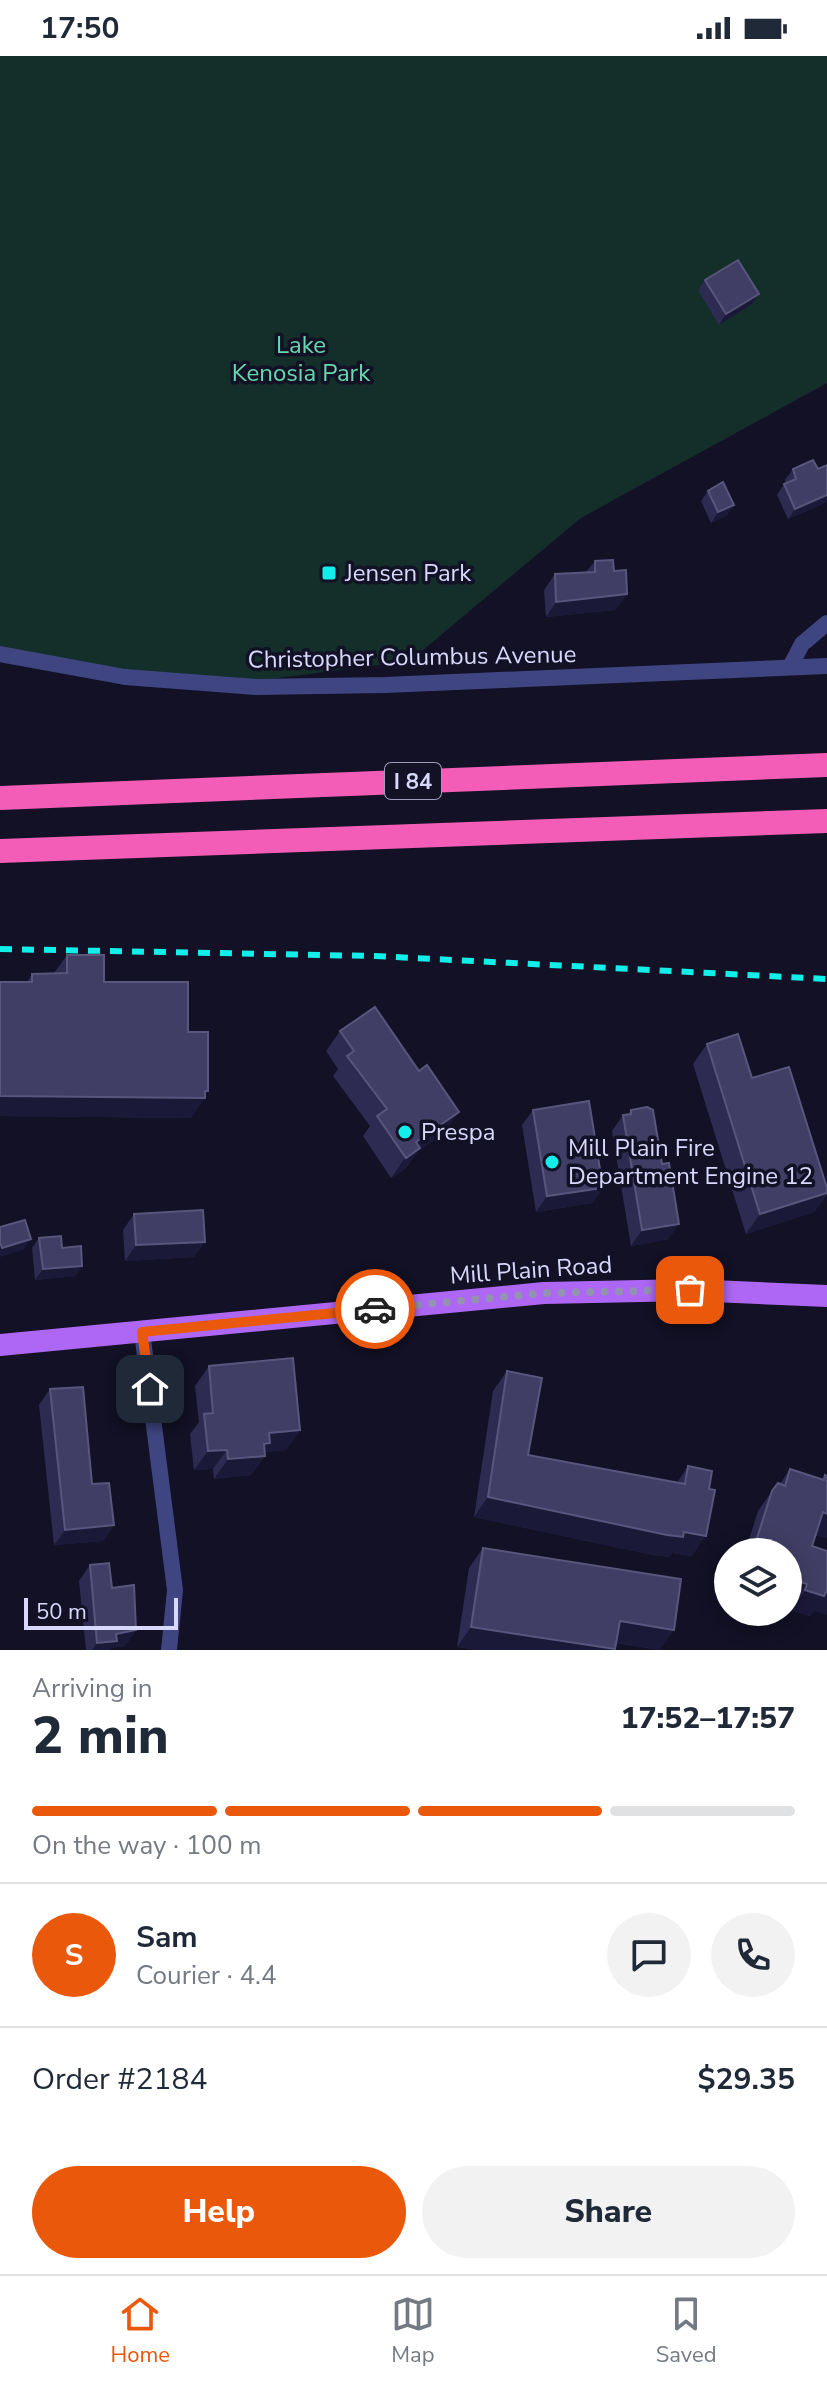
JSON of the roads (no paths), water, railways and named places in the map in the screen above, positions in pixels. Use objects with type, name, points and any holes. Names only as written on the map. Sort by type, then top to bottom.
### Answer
[{"type":"highway","name":"I 84","points":[[0,798],[827,765]]},
{"type":"highway","name":"I 84","points":[[0,851],[827,821]]},
{"type":"main road","name":"Mill Plain Road","points":[[0,1345],[544,1293],[690,1290],[827,1296]]},
{"type":"street","points":[[790,667],[802,644],[827,623]]},
{"type":"street","name":"Christopher Columbus Avenue","points":[[0,654],[125,677],[279,687],[827,666]]},
{"type":"street","points":[[142,1332],[175,1590],[169,1650]]},
{"type":"railway","points":[[0,949],[375,956],[827,979]]},
{"type":"place","name":"Jensen Park","points":[[329,573]]},
{"type":"place","name":"Prespa","points":[[405,1132]]},
{"type":"place","name":"Mill Plain Fire Department Engine 12","points":[[552,1162]]},
{"type":"park label","name":"Lake Kenosia Park","points":[[301,359]]}]
